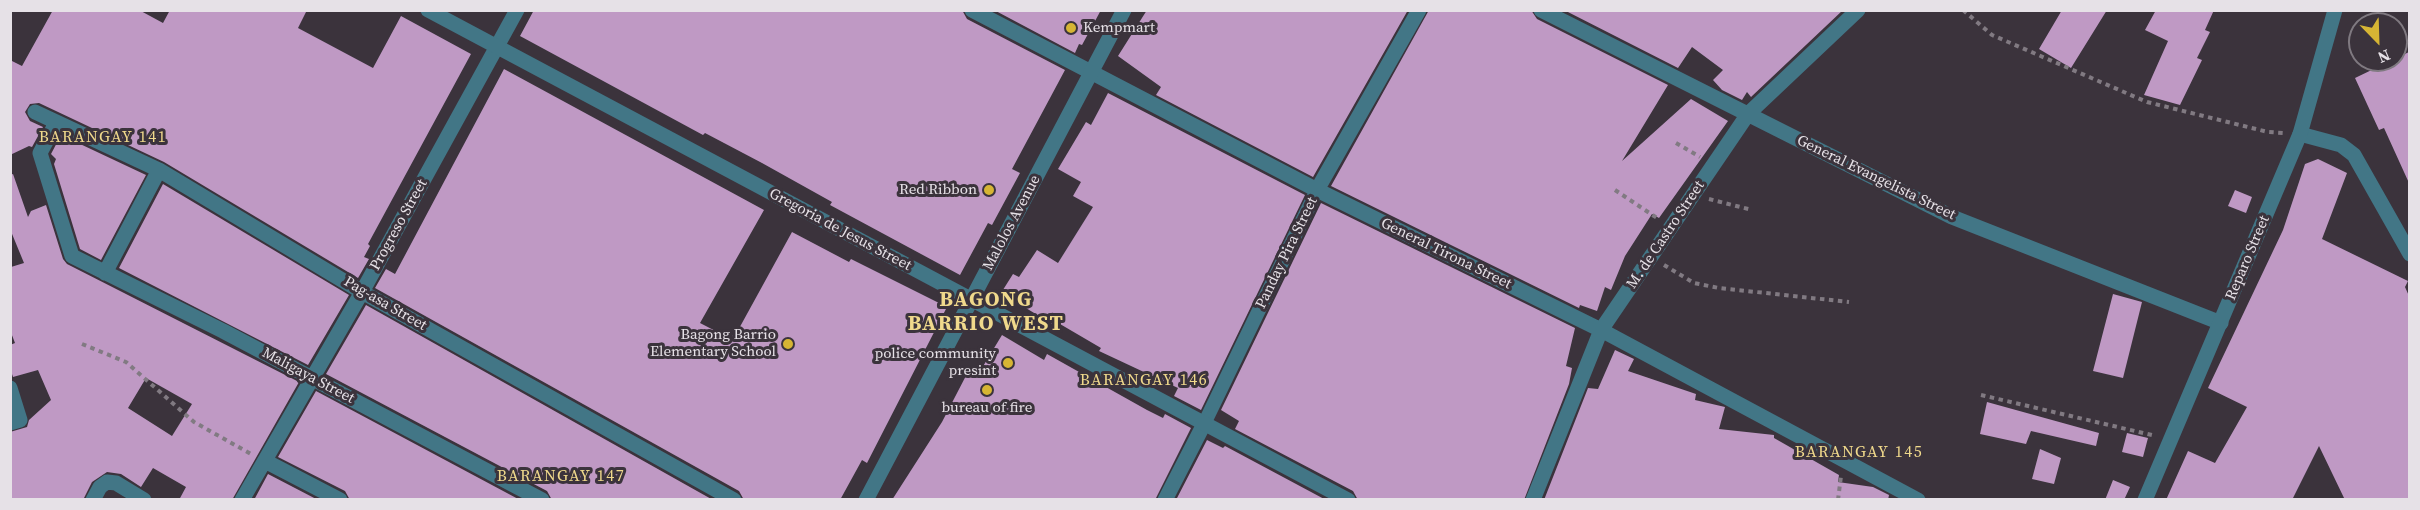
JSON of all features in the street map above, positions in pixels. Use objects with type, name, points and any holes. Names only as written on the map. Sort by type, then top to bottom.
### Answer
[{"type":"street","name":"Gregoria de Jesus Street","points":[[428,10],[1348,500]]},
{"type":"street","name":"Progreso Street","points":[[242,500],[362,292],[499,47],[517,10]]},
{"type":"street","name":"General Tirona Street","points":[[972,10],[1090,74],[1317,190],[1601,330],[1918,500]]},
{"type":"street","name":"Malolos Avenue","points":[[866,500],[1125,10]]},
{"type":"street","name":"Panday Pira Street","points":[[1165,500],[1317,190],[1419,10]]},
{"type":"street","name":"General Evangelista Street","points":[[1541,10],[1952,217],[2221,323]]},
{"type":"street","name":"M. de Castro Street","points":[[1533,500],[1601,330],[1748,114],[1858,10]]},
{"type":"street","name":"Reparo Street","points":[[2145,500],[2300,134],[2336,10]]},
{"type":"street","name":"Pag-asa Street","points":[[35,112],[159,170],[362,292],[735,500]]},
{"type":"street","name":"Maligaya Street","points":[[56,123],[40,153],[72,255],[223,331],[542,500]]},
{"type":"street","points":[[2300,134],[2341,145],[2354,155],[2409,254]]},
{"type":"street","points":[[105,273],[159,170]]},
{"type":"street","points":[[10,388],[20,420],[10,423]]},
{"type":"street","points":[[265,461],[340,500]]},
{"type":"street","points":[[93,500],[100,487],[107,482],[116,483],[144,500]]},
{"type":"path","points":[[1963,10],[1992,35],[2147,102],[2268,132]]},
{"type":"path","points":[[1677,143],[1713,166]]},
{"type":"path","points":[[1615,190],[1659,220]]},
{"type":"path","points":[[1706,197],[1752,210]]},
{"type":"path","points":[[1655,259],[1694,283],[1702,285],[1849,302]]},
{"type":"path","points":[[82,344],[126,362],[194,422],[265,461]]},
{"type":"path","points":[[1981,395],[2172,438]]},
{"type":"building","points":[[53,10],[139,10],[163,23],[170,10],[307,10],[298,28],[373,68],[401,16],[471,54],[368,244],[370,246],[364,257],[369,259],[358,278],[164,162],[39,103],[30,104],[25,112],[30,121],[43,127],[32,147],[29,146],[10,155],[10,60],[22,66]]},
{"type":"building","points":[[534,10],[962,10],[967,19],[1065,70],[1012,169],[1020,173],[992,225],[988,223],[960,275],[830,205],[832,202],[762,163],[705,133],[703,135],[520,36]]},
{"type":"building","name":"Kempmart","points":[[994,10],[1101,10],[1082,45],[1079,44],[1075,53]]},
{"type":"building","points":[[1147,10],[1408,10],[1313,177],[1156,95],[1161,87],[1118,56]]},
{"type":"building","points":[[1429,10],[1531,10],[1537,19],[1668,85],[1622,161],[1691,99],[1728,121],[1659,218],[1652,214],[1625,256],[1611,290],[1605,287],[1597,311],[1580,305],[1579,308],[1331,186]]},
{"type":"building","points":[[1564,10],[1843,10],[1751,97],[1747,92],[1742,100],[1722,90],[1713,80],[1723,70],[1692,47],[1678,68]]},
{"type":"building","points":[[2062,10],[2107,10],[2071,68],[2039,49]]},
{"type":"building","points":[[2156,10],[2214,10],[2205,30],[2210,32],[2197,58],[2202,60],[2180,105],[2144,95],[2168,41],[2145,30]]},
{"type":"building","points":[[2408,52],[2409,183],[2384,128],[2379,130],[2355,78],[2367,72],[2408,72]]},
{"type":"building","points":[[504,69],[764,210],[700,323],[731,339],[734,333],[736,334],[792,232],[849,262],[851,259],[947,307],[867,463],[862,460],[840,500],[744,500],[739,491],[375,288],[386,269],[395,274]]},
{"type":"building","points":[[1108,93],[1305,195],[1201,410],[1174,396],[1178,388],[1099,351],[1101,348],[1060,324],[1059,328],[1001,293],[1013,274],[1019,277],[1037,250],[1058,263],[1093,207],[1073,196],[1081,182],[1058,169],[1086,122],[1091,125]]},
{"type":"building","points":[[61,135],[146,175],[101,260],[80,249],[54,164],[56,159],[51,154]]},
{"type":"building","points":[[2318,159],[2347,173],[2322,239],[2408,281],[2405,287],[2409,296],[2409,500],[2345,500],[2319,446],[2292,500],[2166,500],[2188,451],[2215,463],[2247,407],[2208,388],[2283,230],[2305,164]]},
{"type":"building","points":[[13,174],[28,217],[31,211],[46,205],[63,259],[67,264],[299,382],[232,500],[179,500],[186,487],[153,468],[141,487],[121,474],[107,472],[92,482],[83,500],[10,500],[10,432],[27,427],[29,420],[51,400],[38,370],[13,377],[10,368],[10,345],[15,343],[10,330],[11,267],[24,263],[10,229],[10,175]],"holes":[[[146,378],[192,404],[172,436],[128,408]]]},
{"type":"building","points":[[163,184],[349,295],[308,365],[119,268]]},
{"type":"building","points":[[2235,190],[2252,197],[2246,213],[2228,206]]},
{"type":"building","points":[[1321,203],[1575,328],[1566,366],[1572,368],[1569,384],[1524,500],[1358,500],[1353,491],[1235,429],[1239,421],[1221,410]]},
{"type":"building","points":[[2113,294],[2142,302],[2123,378],[2093,371]]},
{"type":"building","points":[[366,305],[713,500],[552,500],[547,491],[326,374]]},
{"type":"building","points":[[1002,335],[1044,360],[1047,354],[1147,410],[1163,418],[1165,414],[1191,428],[1155,500],[892,500],[942,422],[970,368],[979,373]]},
{"type":"building","points":[[1615,350],[1634,359],[1628,371],[1696,394],[1695,400],[1725,407],[1719,429],[1774,435],[1774,438],[1839,475],[1838,482],[1873,487],[1889,495],[1888,500],[1544,500],[1588,388],[1598,389]]},
{"type":"building","points":[[316,391],[520,500],[350,500],[345,491],[278,457]]},
{"type":"building","points":[[1987,402],[2099,433],[2096,446],[2031,431],[2026,444],[1980,434]]},
{"type":"building","points":[[2127,433],[2148,438],[2143,457],[2122,452]]},
{"type":"building","points":[[1207,440],[1223,448],[1225,446],[1326,500],[1176,500]]},
{"type":"building","points":[[2040,449],[2061,458],[2054,484],[2032,479]]},
{"type":"building","points":[[268,474],[318,500],[254,500]]},
{"type":"building","points":[[2113,480],[2130,487],[2124,500],[2105,500]]},
{"type":"place","name":"Kempmart","points":[[1071,28]]},
{"type":"place","name":"Red Ribbon","points":[[989,190]]},
{"type":"place","name":"Bagong Barrio Elementary School","points":[[788,344]]},
{"type":"place","name":"police community presint","points":[[1008,363]]},
{"type":"place","name":"bureau of fire","points":[[987,390]]},
{"type":"district","name":"BARANGAY 141","points":[[103,138]]},
{"type":"district","name":"BAGONG BARRIO WEST","points":[[986,313]]},
{"type":"district","name":"BARANGAY 146","points":[[1144,381]]},
{"type":"district","name":"BARANGAY 145","points":[[1859,453]]},
{"type":"district","name":"BARANGAY 147","points":[[561,477]]}]
